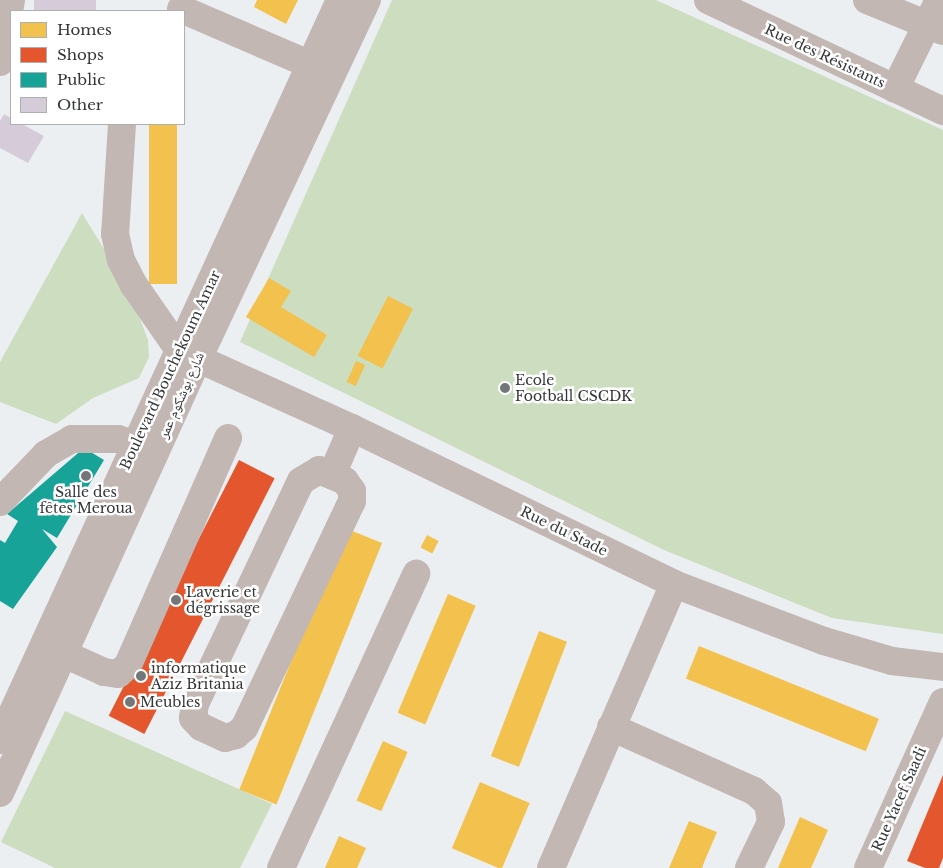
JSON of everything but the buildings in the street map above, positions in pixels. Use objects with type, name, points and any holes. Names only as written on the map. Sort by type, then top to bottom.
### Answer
[{"type":"street","points":[[0,62],[11,0]]},
{"type":"street","name":"Boulevard Bouchekoum Amar","points":[[0,740],[136,445],[188,355],[310,65],[340,0]]},
{"type":"street","name":"شارع بوشكوم عمر","points":[[0,793],[64,654],[188,355],[367,0]]},
{"type":"street","name":"Rue des Résistants","points":[[708,0],[943,111]]},
{"type":"street","points":[[866,0],[935,28]]},
{"type":"street","points":[[895,89],[935,28],[938,0]]},
{"type":"street","points":[[185,11],[310,65]]},
{"type":"street","points":[[122,125],[114,234],[121,260],[134,285],[188,355]]},
{"type":"street","name":"Rue du Stade","points":[[188,355],[352,428],[674,584],[849,648],[892,661],[943,668]]},
{"type":"street","points":[[332,474],[352,428]]},
{"type":"street","points":[[64,654],[104,672],[118,674],[128,666],[228,438]]},
{"type":"street","points":[[0,502],[46,454],[72,439],[118,439],[136,445]]},
{"type":"street","points":[[319,470],[332,474],[345,481],[352,491],[352,501],[244,728],[236,735],[225,738],[201,727],[193,718],[195,704],[301,481],[319,470]]},
{"type":"street","points":[[281,868],[416,574]]},
{"type":"street","points":[[551,868],[674,584]]},
{"type":"street","name":"Rue Yacef Saadi","points":[[868,868],[943,702]]},
{"type":"street","points":[[611,727],[754,791],[768,803],[771,822],[749,868]]},
{"type":"green space","points":[[392,0],[656,0],[943,130],[943,634],[832,618],[664,550],[240,342]]},
{"type":"green space","points":[[82,213],[130,292],[148,340],[149,357],[139,378],[93,398],[56,424],[0,402],[0,362]]},
{"type":"green space","points":[[65,711],[272,804],[240,868],[55,868],[1,842]]},
{"type":"place","name":"Ecole Football CSCDK","points":[[505,388]]},
{"type":"place","name":"Salle des fêtes Meroua","points":[[86,476]]},
{"type":"place","name":"Laverie et dégrissage","points":[[176,600]]},
{"type":"place","name":"informatique Aziz Britania","points":[[141,676]]},
{"type":"place","name":"Meubles","points":[[130,702]]}]
